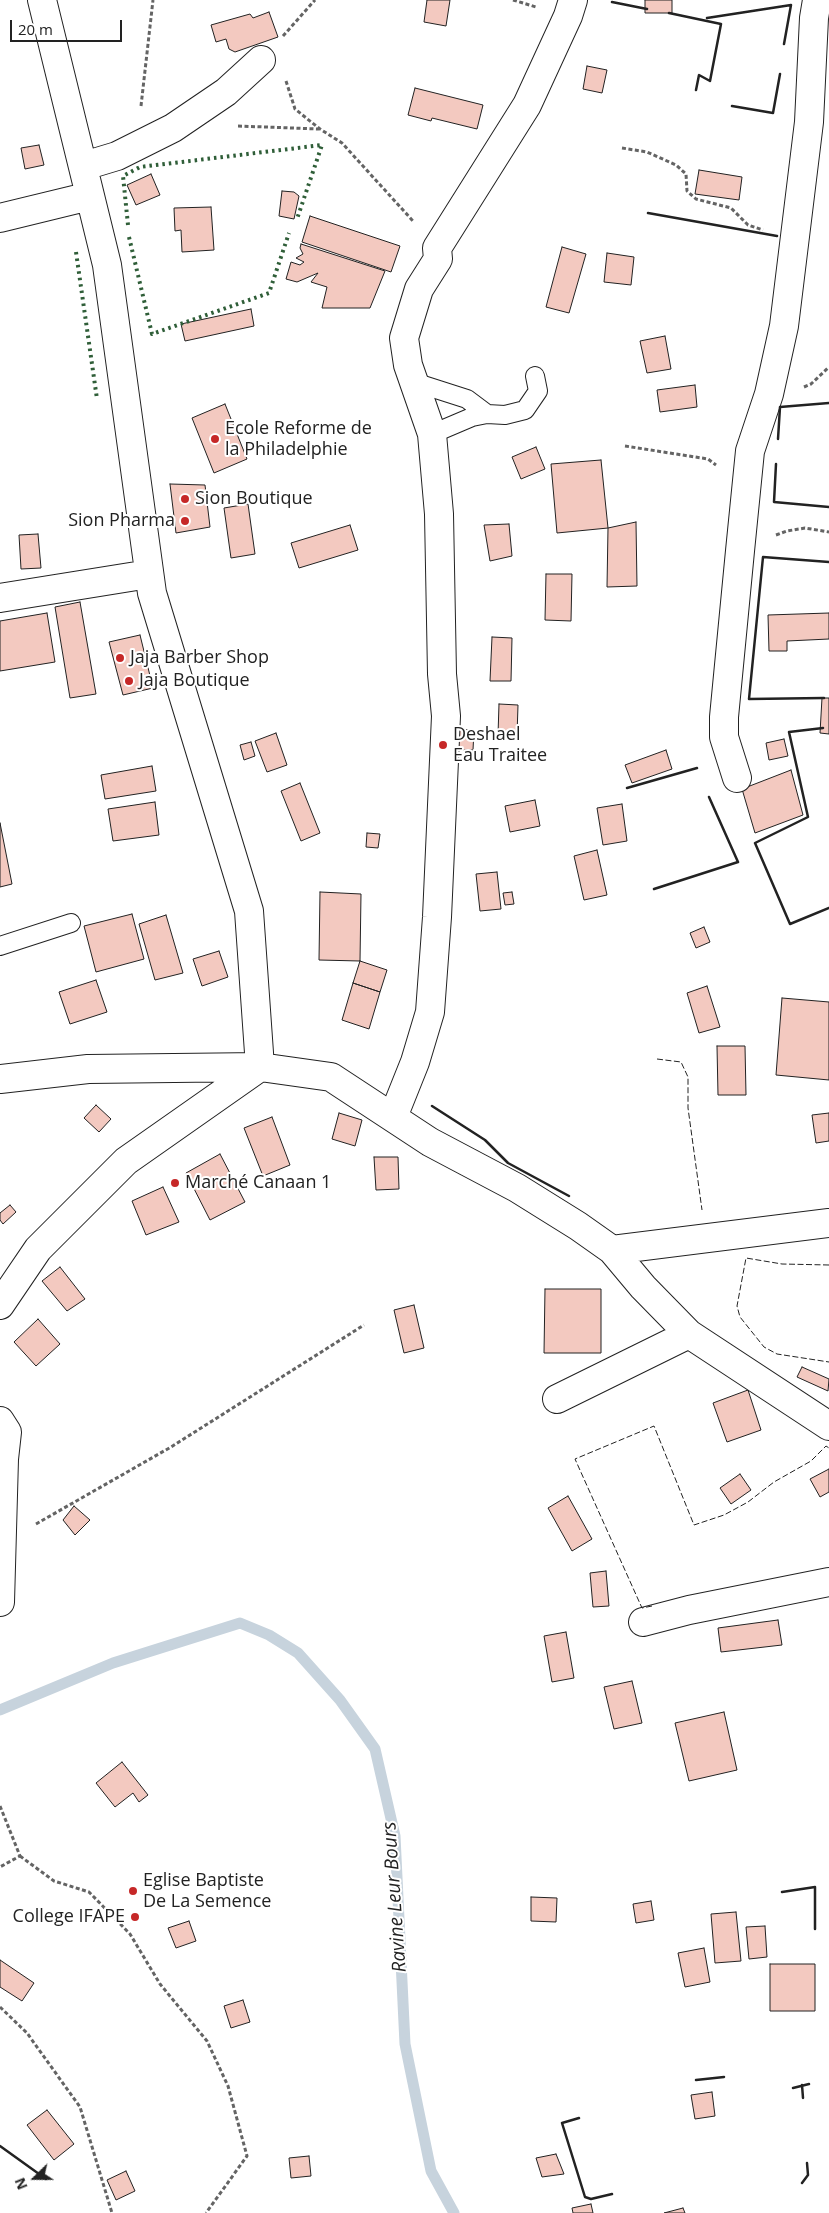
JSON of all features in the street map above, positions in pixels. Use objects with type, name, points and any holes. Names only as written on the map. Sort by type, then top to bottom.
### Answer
[{"type":"street","points":[[42,0],[107,265],[152,593],[249,911],[260,1067]]},
{"type":"street","points":[[393,1117],[415,1062],[430,1012],[437,917],[446,716],[442,674],[439,514],[432,434],[408,365],[404,338],[420,289],[438,259],[437,248],[526,105],[574,0]]},
{"type":"street","points":[[737,778],[724,737],[724,717],[750,451],[769,394],[784,326],[809,122],[816,0]]},
{"type":"street","points":[[84,166],[117,156],[174,128],[226,92],[266,55]]},
{"type":"street","points":[[0,218],[90,196]]},
{"type":"street","points":[[0,598],[149,574]]},
{"type":"street","points":[[0,1305],[38,1249],[126,1161],[260,1067]]},
{"type":"street","points":[[0,1079],[88,1069],[260,1067],[331,1078],[430,1142],[547,1206],[612,1250],[643,1287],[689,1334],[829,1426]]},
{"type":"street","points":[[612,1250],[829,1223]]},
{"type":"street","points":[[557,1399],[689,1334]]},
{"type":"street","points":[[0,1421],[7,1432],[4,1459],[0,1602]]},
{"type":"street","points":[[643,1622],[689,1610],[829,1582]]},
{"type":"lane","points":[[432,434],[472,417],[487,414],[505,415],[525,410],[538,391],[535,376]]},
{"type":"lane","points":[[414,382],[467,399],[487,414]]},
{"type":"lane","points":[[0,946],[71,923]]},
{"type":"path","points":[[117,156],[143,102],[153,0]]},
{"type":"path","points":[[315,0],[266,55],[288,86],[296,108],[320,129],[342,143],[437,248]]},
{"type":"path","points":[[235,126],[320,129]]},
{"type":"path","points":[[622,148],[647,152],[676,165],[686,174],[687,191],[696,199],[731,208],[748,225],[756,229],[778,233],[792,254]]},
{"type":"path","points":[[625,446],[708,459],[746,494]]},
{"type":"path","points":[[740,550],[787,531],[805,528],[829,532]]},
{"type":"path","points":[[2,1542],[69,1507],[171,1447],[364,1325]]},
{"type":"path","points":[[0,1806],[20,1856],[54,1881],[89,1892],[130,1934],[160,1984],[207,2041],[228,2086],[247,2156],[206,2213]]},
{"type":"path","points":[[0,1867],[20,1856]]},
{"type":"path","points":[[0,2007],[27,2033],[80,2107],[112,2213]]},
{"type":"building","points":[[427,0],[450,0],[446,26],[424,22]]},
{"type":"building","points":[[645,0],[672,0],[672,13],[645,13]]},
{"type":"building","points":[[269,12],[278,37],[235,52],[229,49],[226,39],[216,42],[211,25],[250,14],[253,18]]},
{"type":"building","points":[[587,66],[607,70],[602,93],[583,89]]},
{"type":"building","points":[[415,88],[483,105],[477,129],[432,118],[431,121],[408,115]]},
{"type":"building","points":[[39,145],[44,165],[25,169],[21,148]]},
{"type":"building","points":[[699,170],[742,177],[739,200],[695,194]]},
{"type":"building","points":[[151,174],[160,195],[136,205],[127,185]]},
{"type":"building","points":[[282,191],[294,192],[299,196],[294,219],[279,216]]},
{"type":"building","points":[[211,207],[214,250],[182,252],[181,230],[175,231],[174,208]]},
{"type":"building","points":[[310,216],[400,246],[391,272],[302,242]]},
{"type":"building","points":[[301,244],[385,271],[370,308],[322,308],[327,287],[311,282],[318,273],[297,282],[286,279],[291,262],[300,265],[304,262],[296,258],[303,254],[300,248]]},
{"type":"building","points":[[562,247],[586,254],[569,313],[546,307]]},
{"type":"building","points":[[607,253],[634,257],[631,285],[604,282]]},
{"type":"building","points":[[251,309],[254,326],[185,341],[181,324]]},
{"type":"building","points":[[665,336],[671,369],[647,373],[640,341]]},
{"type":"building","points":[[695,385],[697,407],[660,412],[657,390]]},
{"type":"building","points":[[225,404],[247,459],[214,473],[192,418]]},
{"type":"building","points":[[536,447],[545,469],[521,479],[512,457]]},
{"type":"building","points":[[601,460],[608,528],[557,533],[551,464]]},
{"type":"building","points":[[170,484],[205,485],[210,527],[176,533]]},
{"type":"building","points":[[248,504],[255,554],[231,558],[224,508]]},
{"type":"building","points":[[636,522],[637,586],[607,587],[608,528]]},
{"type":"building","points":[[509,524],[512,556],[490,561],[484,525]]},
{"type":"building","points":[[350,525],[358,550],[299,568],[291,543]]},
{"type":"building","points":[[38,534],[41,568],[21,569],[19,535]]},
{"type":"building","points":[[546,574],[572,574],[571,621],[545,620]]},
{"type":"building","points":[[80,602],[96,694],[70,698],[55,607]]},
{"type":"building","points":[[47,613],[55,662],[0,671],[0,621]]},
{"type":"building","points":[[829,613],[829,639],[787,641],[787,651],[769,651],[768,615]]},
{"type":"building","points":[[140,635],[153,688],[123,695],[109,642]]},
{"type":"building","points":[[492,637],[512,638],[511,681],[490,681]]},
{"type":"building","points":[[822,698],[829,698],[829,734],[820,733]]},
{"type":"building","points":[[499,704],[518,705],[517,736],[498,735]]},
{"type":"building","points":[[453,729],[474,730],[473,750],[452,750]]},
{"type":"building","points":[[276,733],[287,765],[267,772],[255,741]]},
{"type":"building","points":[[784,739],[788,756],[769,760],[766,743]]},
{"type":"building","points":[[251,742],[255,756],[244,760],[240,745]]},
{"type":"building","points":[[666,750],[672,769],[632,783],[625,765]]},
{"type":"building","points":[[152,766],[156,791],[105,799],[101,775]]},
{"type":"building","points":[[791,770],[803,815],[755,833],[742,789]]},
{"type":"building","points":[[300,783],[320,833],[301,841],[281,791]]},
{"type":"building","points":[[535,800],[540,826],[510,832],[505,806]]},
{"type":"building","points":[[155,802],[159,835],[113,841],[108,809]]},
{"type":"building","points":[[622,804],[627,841],[603,845],[597,808]]},
{"type":"building","points":[[0,823],[12,884],[0,887]]},
{"type":"building","points":[[367,833],[380,834],[378,848],[366,847]]},
{"type":"building","points":[[597,850],[607,895],[584,900],[574,856]]},
{"type":"building","points":[[497,872],[501,909],[480,911],[476,874]]},
{"type":"building","points":[[320,892],[361,894],[360,961],[319,960]]},
{"type":"building","points":[[512,892],[514,904],[505,905],[503,893]]},
{"type":"building","points":[[132,914],[144,959],[96,972],[84,926]]},
{"type":"building","points":[[166,915],[183,973],[155,980],[139,924]]},
{"type":"building","points":[[704,927],[710,942],[696,948],[690,933]]},
{"type":"building","points":[[219,951],[228,977],[202,986],[193,959]]},
{"type":"building","points":[[360,961],[387,970],[380,992],[353,983]]},
{"type":"building","points":[[96,980],[107,1012],[70,1024],[59,992]]},
{"type":"building","points":[[353,983],[380,992],[369,1029],[342,1020]]},
{"type":"building","points":[[707,986],[720,1027],[699,1033],[687,993]]},
{"type":"building","points":[[782,998],[829,1002],[829,1080],[776,1075]]},
{"type":"building","points":[[717,1046],[745,1046],[746,1095],[718,1095]]},
{"type":"building","points":[[96,1105],[111,1119],[99,1132],[84,1118]]},
{"type":"building","points":[[339,1113],[362,1120],[355,1146],[332,1139]]},
{"type":"building","points":[[829,1113],[829,1141],[816,1143],[812,1115]]},
{"type":"building","points":[[272,1117],[290,1165],[263,1176],[244,1128]]},
{"type":"building","points":[[220,1154],[245,1202],[210,1220],[186,1173]]},
{"type":"building","points":[[374,1157],[398,1157],[399,1189],[376,1190]]},
{"type":"building","points":[[163,1187],[179,1222],[146,1235],[132,1201]]},
{"type":"building","points":[[10,1205],[16,1212],[3,1224],[0,1220],[0,1213]]},
{"type":"building","points":[[60,1267],[85,1299],[67,1311],[42,1281]]},
{"type":"building","points":[[545,1289],[601,1289],[601,1353],[544,1353]]},
{"type":"building","points":[[414,1305],[424,1348],[404,1353],[394,1310]]},
{"type":"building","points":[[38,1319],[60,1344],[36,1366],[14,1342]]},
{"type":"building","points":[[802,1367],[829,1379],[828,1391],[797,1377]]},
{"type":"building","points":[[748,1390],[761,1430],[727,1442],[713,1403]]},
{"type":"building","points":[[829,1469],[829,1492],[820,1497],[810,1479]]},
{"type":"building","points":[[740,1474],[751,1490],[731,1504],[720,1488]]},
{"type":"building","points":[[568,1496],[592,1539],[572,1551],[548,1508]]},
{"type":"building","points":[[74,1506],[90,1520],[75,1535],[63,1520]]},
{"type":"building","points":[[606,1571],[609,1606],[593,1607],[590,1573]]},
{"type":"building","points":[[778,1620],[782,1645],[721,1652],[718,1628]]},
{"type":"building","points":[[566,1632],[574,1678],[552,1682],[544,1636]]},
{"type":"building","points":[[632,1681],[642,1723],[614,1729],[604,1687]]},
{"type":"building","points":[[724,1712],[737,1770],[689,1781],[675,1723]]},
{"type":"building","points":[[122,1762],[148,1795],[139,1802],[133,1793],[115,1807],[96,1783]]},
{"type":"building","points":[[531,1897],[557,1898],[556,1922],[531,1921]]},
{"type":"building","points":[[651,1901],[654,1920],[636,1923],[633,1904]]},
{"type":"building","points":[[736,1912],[741,1961],[715,1963],[711,1914]]},
{"type":"building","points":[[189,1921],[196,1941],[176,1948],[168,1928]]},
{"type":"building","points":[[765,1926],[767,1957],[749,1959],[746,1927]]},
{"type":"building","points":[[704,1948],[710,1982],[685,1987],[678,1953]]},
{"type":"building","points":[[0,1960],[34,1983],[22,2001],[0,1987]]},
{"type":"building","points":[[770,1964],[815,1964],[815,2011],[770,2011]]},
{"type":"building","points":[[243,2000],[250,2022],[231,2028],[224,2006]]},
{"type":"building","points":[[712,2092],[715,2116],[695,2119],[691,2095]]},
{"type":"building","points":[[47,2110],[74,2144],[54,2160],[27,2125]]},
{"type":"building","points":[[556,2154],[564,2174],[542,2177],[536,2158]]},
{"type":"building","points":[[309,2156],[311,2176],[291,2178],[289,2158]]},
{"type":"building","points":[[126,2171],[135,2191],[116,2200],[107,2180]]},
{"type":"building","points":[[591,2204],[593,2213],[573,2213],[572,2208]]},
{"type":"building","points":[[683,2208],[685,2213],[664,2213]]},
{"type":"waterway","name":"Ravine Leur Bours","points":[[0,1710],[113,1663],[240,1623],[269,1635],[298,1653],[340,1700],[375,1749],[395,1836],[405,2044],[431,2171],[454,2213]]},
{"type":"hedge","points":[[128,225],[123,176],[140,167],[322,145],[297,219]]},
{"type":"hedge","points":[[129,237],[152,334],[269,293],[289,233]]},
{"type":"hedge","points":[[76,252],[97,399]]},
{"type":"fence","points":[[657,1059],[681,1062],[688,1077],[688,1108],[702,1210]]},
{"type":"fence","points":[[829,1265],[782,1264],[746,1258],[737,1306],[740,1317],[764,1347],[777,1354],[829,1362]]},
{"type":"fence","points":[[652,1606],[642,1608],[575,1459],[654,1426],[694,1525],[724,1515],[748,1502],[774,1482],[811,1461],[826,1446],[829,1448]]},
{"type":"wall","points":[[612,2],[647,9]]},
{"type":"wall","points":[[707,18],[791,5],[784,44]]},
{"type":"wall","points":[[669,13],[721,24],[710,81],[699,75],[696,90]]},
{"type":"wall","points":[[732,106],[773,113],[780,74]]},
{"type":"wall","points":[[648,213],[777,236]]},
{"type":"wall","points":[[778,439],[780,407],[829,403]]},
{"type":"wall","points":[[776,464],[774,502],[829,507]]},
{"type":"wall","points":[[824,698],[749,699],[763,557],[829,562]]},
{"type":"wall","points":[[823,728],[789,732],[808,817],[755,843],[790,924],[829,908]]},
{"type":"wall","points":[[627,788],[697,768]]},
{"type":"wall","points":[[654,889],[738,862],[709,797]]},
{"type":"wall","points":[[432,1106],[485,1140],[508,1163],[569,1196]]},
{"type":"wall","points":[[782,1892],[815,1887],[815,1929]]},
{"type":"wall","points":[[696,2080],[724,2077]]},
{"type":"wall","points":[[793,2088],[809,2084]]},
{"type":"wall","points":[[802,2085],[803,2098]]},
{"type":"wall","points":[[579,2118],[562,2123],[585,2197],[591,2199],[612,2194]]},
{"type":"wall","points":[[0,2146],[46,2179]]},
{"type":"wall","points":[[802,2183],[808,2175],[807,2163]]},
{"type":"place","name":"Ecole Reforme de la Philadelphie","points":[[215,439]]},
{"type":"place","name":"Sion Boutique","points":[[185,499]]},
{"type":"place","name":"Sion Pharma","points":[[185,521]]},
{"type":"place","name":"Jaja Barber Shop","points":[[120,658]]},
{"type":"place","name":"Jaja Boutique","points":[[129,681]]},
{"type":"place","name":"Deshael Eau Traitee","points":[[443,745]]},
{"type":"place","name":"Marché Canaan 1","points":[[175,1183]]},
{"type":"place","name":"Eglise Baptiste De La Semence","points":[[133,1891]]},
{"type":"place","name":"College IFAPE","points":[[135,1917]]}]
